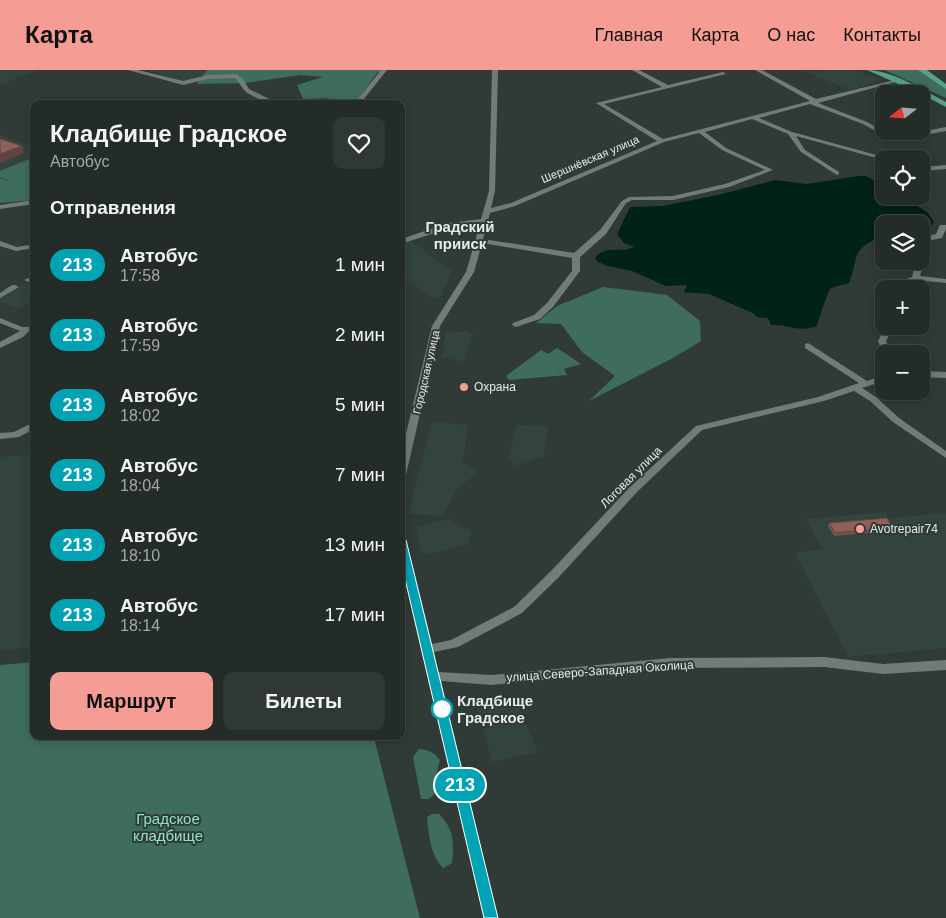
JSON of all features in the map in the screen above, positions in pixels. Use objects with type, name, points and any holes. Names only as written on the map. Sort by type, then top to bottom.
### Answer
[{"type":"main road","points":[[871,70],[897,80],[946,105]]},
{"type":"main road","points":[[922,70],[946,87]]},
{"type":"street","points":[[131,70],[183,83],[208,77],[236,76],[247,90],[268,100]]},
{"type":"street","points":[[360,100],[384,70]]},
{"type":"street","name":"Городская улица","points":[[405,458],[436,326],[470,272],[488,210],[492,192],[495,70]]},
{"type":"street","points":[[634,70],[667,87]]},
{"type":"street","points":[[758,70],[814,102],[866,123],[893,139],[946,129]]},
{"type":"street","points":[[662,141],[599,103],[723,74]]},
{"type":"street","name":"Шершнёвская улица","points":[[488,210],[514,205],[662,141],[897,80]]},
{"type":"street","points":[[754,118],[790,133],[812,137],[875,155]]},
{"type":"street","points":[[516,325],[537,317],[550,305],[576,271],[576,256],[603,232],[624,202],[631,198],[673,198],[728,186],[768,171],[724,149],[701,132]]},
{"type":"street","points":[[790,133],[803,151],[837,173]]},
{"type":"street","points":[[930,168],[946,167]]},
{"type":"street","points":[[0,207],[30,203]]},
{"type":"street","points":[[405,241],[452,225],[484,221]]},
{"type":"street","points":[[930,238],[939,236],[943,227],[946,227]]},
{"type":"street","points":[[478,240],[576,256]]},
{"type":"street","points":[[0,243],[16,249],[30,247]]},
{"type":"street","points":[[915,278],[918,270]]},
{"type":"street","points":[[911,280],[915,278],[946,281]]},
{"type":"street","points":[[0,296],[15,287]]},
{"type":"street","points":[[0,320],[30,329]]},
{"type":"street","points":[[0,345],[30,329]]},
{"type":"street","points":[[808,346],[859,386],[896,420],[946,455]]},
{"type":"street","points":[[930,374],[946,375]]},
{"type":"street","name":"Логовая улица","points":[[427,649],[454,644],[518,610],[584,544],[633,490],[699,428],[821,399],[875,381]]},
{"type":"street","points":[[0,436],[16,435],[30,427]]},
{"type":"street","points":[[405,556],[491,918]]},
{"type":"street","name":"улица Северо-Западная Околица","points":[[434,676],[492,680],[670,663],[824,662],[883,669],[946,665]]},
{"type":"shaded area","points":[[0,70],[39,70],[0,85]]},
{"type":"shaded area","points":[[147,70],[224,70],[183,82]]},
{"type":"shaded area","points":[[855,70],[882,80],[850,90],[804,71]]},
{"type":"shaded area","points":[[0,135],[30,146],[30,200],[0,203]]},
{"type":"shaded area","points":[[866,176],[875,181],[875,205],[916,205],[929,215],[875,215],[875,239],[860,250],[849,283],[830,289],[817,326],[805,329],[771,325],[768,318],[757,317],[755,314],[709,294],[684,292],[687,285],[666,286],[632,271],[608,266],[598,262],[595,258],[604,251],[623,250],[634,247],[624,243],[617,234],[630,207],[663,206],[718,195],[775,180],[807,184]]},
{"type":"shaded area","points":[[930,216],[934,222],[930,226]]},
{"type":"shaded area","points":[[411,241],[452,271],[441,296],[435,300],[405,278],[405,244]]},
{"type":"shaded area","points":[[28,282],[30,283],[30,302],[17,309],[0,302],[0,298]]},
{"type":"shaded area","points":[[465,329],[473,334],[464,362],[442,357],[446,331],[463,332]]},
{"type":"shaded area","points":[[432,422],[468,425],[463,463],[479,472],[458,488],[442,516],[408,514]]},
{"type":"shaded area","points":[[516,425],[548,426],[544,457],[516,466],[509,458]]},
{"type":"shaded area","points":[[30,454],[30,647],[0,650],[0,457]]},
{"type":"shaded area","points":[[885,512],[890,518],[946,513],[946,648],[848,657],[795,553],[822,549],[806,519]]},
{"type":"shaded area","points":[[448,519],[471,531],[469,541],[466,545],[425,555],[420,551],[416,528]]},
{"type":"shaded area","points":[[518,705],[538,752],[492,762],[478,708]]},
{"type":"green space","points":[[207,70],[383,70],[377,73],[358,100],[303,99],[297,85],[323,77],[300,75],[246,83],[197,84]]},
{"type":"green space","points":[[884,70],[920,70],[946,88],[946,98],[930,91],[930,85],[917,85]]},
{"type":"green space","points":[[30,159],[30,200],[0,203],[0,178],[11,182],[0,177],[0,171]]},
{"type":"green space","points":[[603,287],[667,295],[700,321],[701,341],[673,358],[589,401],[615,376],[582,352],[561,324],[536,323],[557,306]]},
{"type":"green space","points":[[557,348],[581,364],[564,369],[567,375],[509,380],[506,376],[541,350],[548,354]]},
{"type":"green space","name":"Градское кладбище","points":[[30,662],[30,740],[376,740],[420,918],[0,918],[0,665]]},
{"type":"green space","points":[[419,749],[431,752],[440,760],[436,775],[437,792],[429,799],[421,799],[413,757]]},
{"type":"green space","points":[[432,814],[439,814],[448,825],[452,836],[452,863],[443,868],[435,857],[430,838],[427,817]]},
{"type":"building","points":[[1,139],[22,146],[0,154]]},
{"type":"building","name":"Avotrepair74","points":[[887,518],[893,528],[835,533],[829,523]]},
{"type":"bus line","name":"213","points":[[405,557],[491,918]]},
{"type":"place","name":"Охрана","points":[[464,387]]},
{"type":"place","name":"Avotrepair74","points":[[860,529]]},
{"type":"place","name":"Кладбище Градское","points":[[442,709]]},
{"type":"district","name":"Градский прииск","points":[[460,234]]}]
